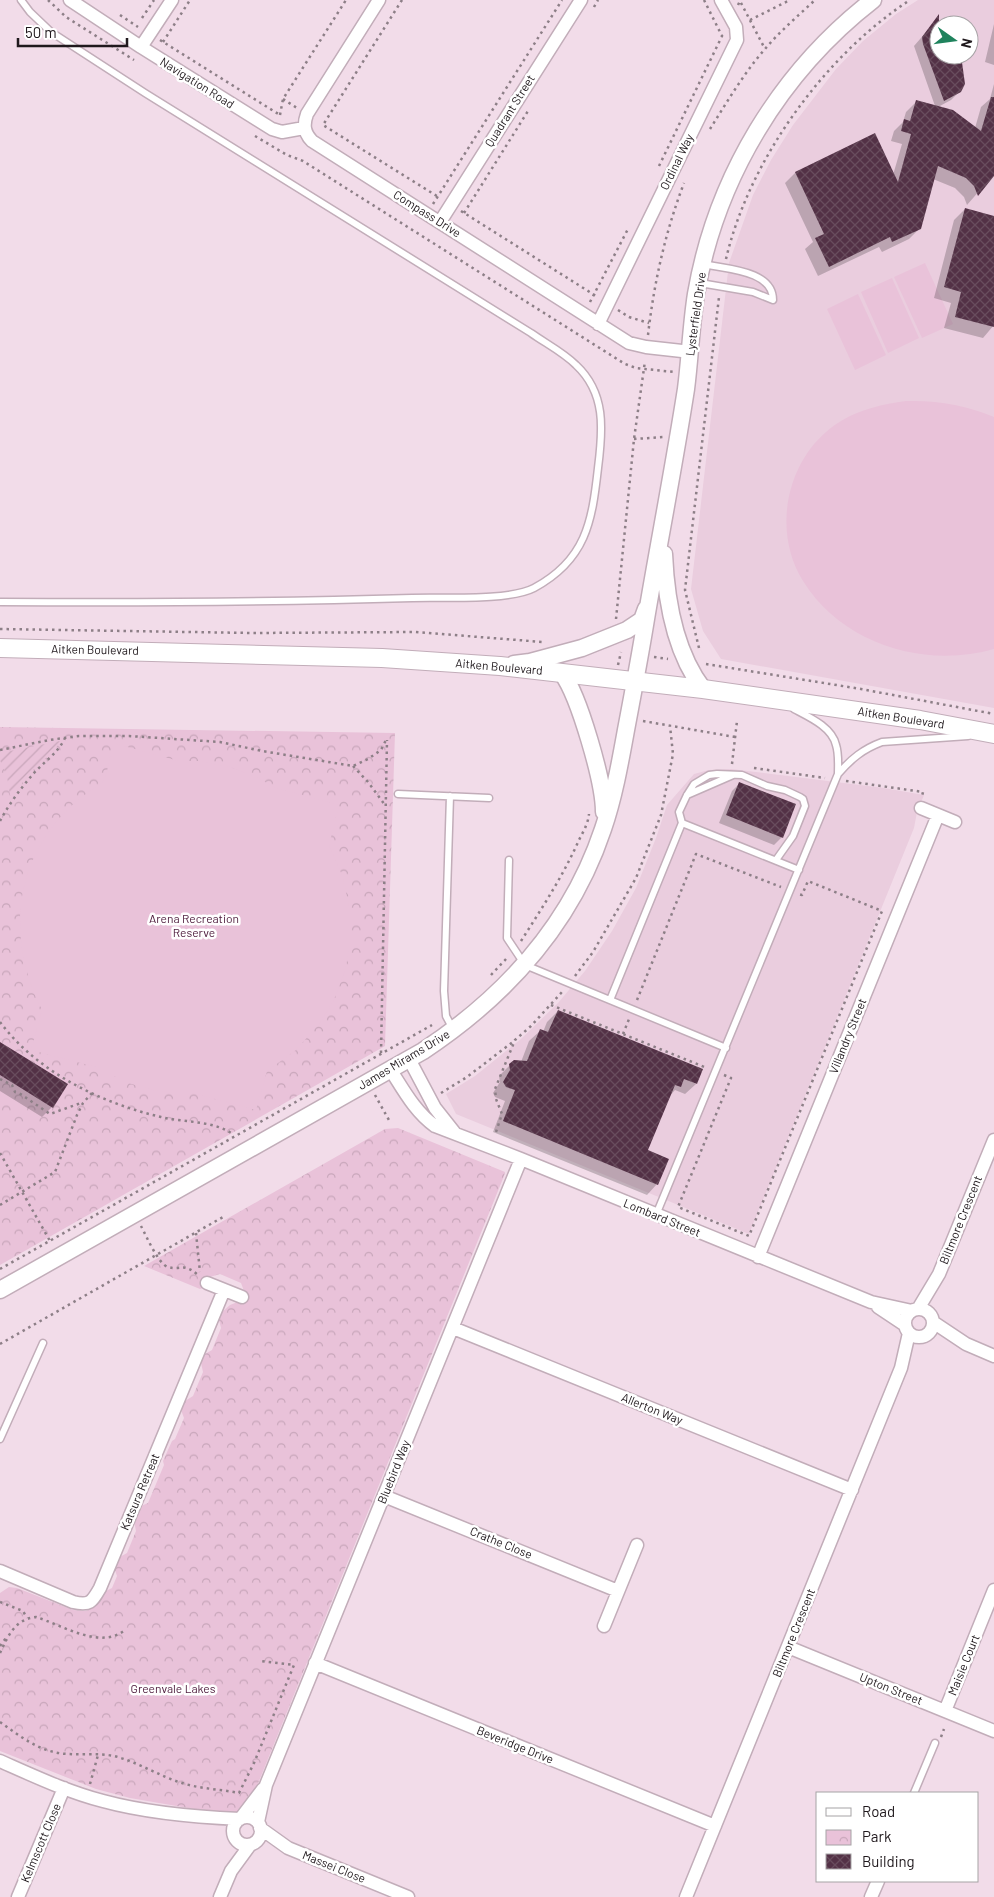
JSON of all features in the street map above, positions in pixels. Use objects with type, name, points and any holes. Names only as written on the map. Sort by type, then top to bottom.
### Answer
[{"type":"main road","name":"Aitken Boulevard","points":[[0,648],[382,658],[500,666],[703,689],[920,720],[994,734]]},
{"type":"street","name":"Navigation Road","points":[[70,0],[272,129],[282,132],[304,128]]},
{"type":"street","points":[[141,47],[172,0]]},
{"type":"street","points":[[304,128],[307,114],[379,0]]},
{"type":"street","name":"Quadrant Street","points":[[440,222],[581,0]]},
{"type":"street","name":"Ordinal Way","points":[[598,324],[736,40],[736,28],[721,0]]},
{"type":"street","name":"Lysterfield Drive","points":[[636,680],[678,438],[699,283],[719,208],[740,158],[771,107],[806,62],[853,16],[873,0]]},
{"type":"street","name":"Compass Drive","points":[[304,128],[312,142],[630,343],[646,347],[691,352]]},
{"type":"street","points":[[666,509],[665,580],[675,630],[685,661],[692,675],[703,689]]},
{"type":"street","points":[[500,666],[530,662],[582,648],[627,630],[642,620],[649,601]]},
{"type":"street","points":[[562,673],[568,680],[574,697],[603,790],[603,829]]},
{"type":"street","name":"James Mirams Drive","points":[[0,1290],[409,1059],[450,1023],[499,992],[525,965],[557,924],[592,859],[614,793],[636,680]]},
{"type":"street","points":[[921,808],[955,822]]},
{"type":"street","name":"Villandry Street","points":[[758,1257],[938,815]]},
{"type":"street","points":[[409,1059],[430,1100],[454,1132]]},
{"type":"street","name":"Lombard Street","points":[[390,1069],[424,1119],[435,1126],[521,1159],[871,1302],[915,1310]]},
{"type":"street","name":"Biltmore Crescent","points":[[686,1897],[901,1368],[928,1328],[939,1274],[994,1140]]},
{"type":"street","name":"Bluebird Way","points":[[259,1825],[266,1785],[521,1159]]},
{"type":"street","name":"Biltmore Crescent","points":[[915,1310],[939,1274]]},
{"type":"street","points":[[207,1283],[242,1297]]},
{"type":"street","name":"Katsura Retreat","points":[[0,1571],[73,1602],[83,1604],[90,1602],[94,1598],[100,1588],[224,1290]]},
{"type":"street","name":"Lombard Street","points":[[871,1302],[907,1329]]},
{"type":"street","points":[[915,1310],[925,1311],[928,1328],[917,1337],[907,1329],[907,1317],[915,1310]]},
{"type":"street","name":"Allerton Way","points":[[453,1328],[852,1490]]},
{"type":"street","points":[[928,1328],[994,1356]]},
{"type":"street","name":"Biltmore Crescent","points":[[901,1368],[907,1329]]},
{"type":"street","name":"Crathe Close","points":[[384,1496],[618,1591]]},
{"type":"street","points":[[604,1626],[637,1546]]},
{"type":"street","name":"Maisie Court","points":[[945,1711],[994,1590]]},
{"type":"street","name":"Upton Street","points":[[788,1647],[994,1731]]},
{"type":"street","name":"Beveridge Drive","points":[[315,1663],[714,1826]]},
{"type":"street","points":[[0,1761],[64,1788],[102,1801],[139,1809],[207,1818],[240,1819],[248,1817],[259,1825],[260,1837],[252,1844],[231,1871],[220,1897]]},
{"type":"street","name":"Bluebird Way","points":[[240,1819],[266,1785]]},
{"type":"street","name":"Kelmscott Close","points":[[18,1897],[64,1788]]},
{"type":"street","points":[[207,1818],[234,1836],[242,1844],[252,1844]]},
{"type":"street","points":[[231,1871],[234,1825],[240,1819]]},
{"type":"street","name":"Massei Close","points":[[259,1825],[288,1848]]},
{"type":"street","name":"Massei Close","points":[[252,1844],[288,1848],[408,1897]]},
{"type":"street","points":[[871,1897],[878,1882]]},
{"type":"lane","points":[[0,602],[84,603],[510,596],[532,589],[552,577],[568,563],[579,547],[593,510],[600,449],[601,410],[594,386],[575,364],[530,333],[145,93],[51,32],[30,12],[21,0]]},
{"type":"lane","points":[[699,283],[753,292],[773,300],[770,287],[761,278],[752,274],[703,264]]},
{"type":"lane","points":[[781,701],[816,720],[830,733],[836,745],[838,774]]},
{"type":"lane","points":[[656,1215],[838,774],[853,758],[869,747],[882,742],[994,734]]},
{"type":"lane","points":[[610,1000],[682,823],[679,812],[687,795],[736,774],[785,790],[803,799],[805,806],[793,836],[776,860]]},
{"type":"lane","points":[[398,794],[489,798]]},
{"type":"lane","points":[[450,796],[444,991],[450,1023]]},
{"type":"lane","points":[[682,823],[799,870]]},
{"type":"lane","points":[[509,860],[507,938],[525,965],[726,1048]]},
{"type":"lane","points":[[0,1438],[43,1343]]},
{"type":"lane","points":[[914,1792],[935,1743]]},
{"type":"path","points":[[48,0],[66,17],[137,62]]},
{"type":"path","points":[[163,42],[190,0]]},
{"type":"path","points":[[284,99],[346,0]]},
{"type":"path","points":[[415,232],[562,0]]},
{"type":"path","points":[[704,0],[722,36]]},
{"type":"path","points":[[750,20],[790,0]]},
{"type":"path","points":[[706,134],[765,49],[790,22],[815,0]]},
{"type":"path","points":[[724,268],[736,226],[750,190],[788,122],[822,77],[841,56],[887,16],[910,0]]},
{"type":"path","points":[[113,10],[280,115]]},
{"type":"path","points":[[253,135],[287,155],[303,161],[625,364],[636,368],[676,372]]},
{"type":"path","points":[[612,625],[615,621],[634,439],[658,266],[670,220],[686,176]]},
{"type":"path","points":[[700,654],[685,590],[721,287]]},
{"type":"path","points":[[634,439],[678,438]]},
{"type":"path","points":[[0,629],[253,633],[415,632],[545,642]]},
{"type":"path","points":[[616,678],[621,652]]},
{"type":"path","points":[[702,664],[861,688],[994,714]]},
{"type":"path","points":[[628,719],[735,737]]},
{"type":"path","points":[[732,765],[737,721]]},
{"type":"path","points":[[430,1100],[467,1077],[515,1040],[570,984],[593,952],[636,878],[661,815],[673,754],[670,726]]},
{"type":"path","points":[[0,750],[65,738],[106,735],[200,739],[353,766],[381,750],[387,738],[381,1053]]},
{"type":"path","points":[[0,822],[24,785],[59,749],[65,738]]},
{"type":"path","points":[[353,766],[386,806]]},
{"type":"path","points":[[488,978],[515,950],[550,896],[588,820],[589,807]]},
{"type":"path","points":[[551,1005],[731,1078],[678,1207],[749,1236],[882,911],[808,881],[802,896],[696,854],[623,1034]]},
{"type":"path","points":[[0,1022],[16,1042],[38,1061],[92,1093],[160,1117],[219,1126],[234,1135]]},
{"type":"path","points":[[0,1269],[381,1053],[450,1023]]},
{"type":"path","points":[[496,1132],[502,1114],[496,1099],[496,1090],[515,1040]]},
{"type":"path","points":[[0,1079],[12,1085],[15,1092],[50,1114],[83,1103]]},
{"type":"path","points":[[0,1205],[56,1172],[77,1115],[83,1103],[92,1093]]},
{"type":"path","points":[[0,1153],[50,1241]]},
{"type":"path","points":[[0,1344],[223,1217]]},
{"type":"path","points":[[138,1220],[157,1255],[165,1265],[188,1268],[201,1279],[196,1233]]},
{"type":"path","points":[[0,1602],[23,1612],[27,1618]]},
{"type":"path","points":[[0,1653],[1,1646],[15,1626],[27,1618],[36,1617],[94,1636],[114,1636],[126,1629]]},
{"type":"path","points":[[0,1722],[25,1740],[50,1751],[66,1754],[98,1754],[124,1759],[180,1783],[239,1793],[254,1763],[294,1665],[260,1661]]},
{"type":"path","points":[[89,1787],[98,1754]]},
{"type":"shaded area","points":[[918,0],[994,0],[994,708],[721,659],[703,631],[691,589],[729,263],[753,195],[771,160],[793,125],[836,69],[863,41],[896,14]]},
{"type":"shaded area","points":[[731,769],[884,788],[924,795],[917,812],[914,828],[749,1234],[456,1114],[446,1094],[475,1076],[521,1039],[558,1003],[585,971],[612,931],[636,888],[667,805],[694,774],[709,770]]},
{"type":"green space","points":[[925,263],[953,324],[922,338],[894,277]]},
{"type":"green space","points":[[892,278],[919,338],[888,353],[861,292]]},
{"type":"green space","points":[[858,294],[886,355],[855,370],[827,309]]},
{"type":"green space","points":[[906,401],[929,401],[951,404],[973,409],[994,417],[994,649],[968,654],[941,656],[914,653],[887,646],[862,635],[840,621],[820,603],[803,581],[793,560],[788,538],[787,516],[790,493],[797,472],[808,452],[823,435],[841,421],[856,413]]},
{"type":"green space","name":"Arena Recreation Reserve","points":[[0,727],[395,733],[385,1046],[0,1265]]},
{"type":"green space","points":[[60,741],[56,748],[30,773],[12,796],[10,795],[7,777],[0,760],[0,753]]},
{"type":"green space","points":[[113,743],[179,761],[198,761],[230,767],[258,778],[276,788],[339,805],[329,845],[342,875],[350,910],[350,946],[345,971],[333,1002],[319,1024],[296,1050],[267,1071],[256,1110],[193,1093],[153,1090],[128,1083],[96,1067],[31,1050],[42,1010],[24,961],[20,912],[24,888],[31,864],[43,841],[58,820],[75,803],[104,780]]},
{"type":"green space","name":"Greenvale Lakes","points":[[398,1128],[505,1172],[255,1791],[238,1812],[223,1814],[130,1798],[96,1789],[0,1751],[0,1593],[9,1587],[17,1588],[73,1610],[85,1611],[97,1605],[104,1592],[112,1588],[117,1576],[114,1567],[118,1558],[127,1553],[136,1531],[134,1521],[141,1506],[148,1503],[164,1465],[163,1461],[184,1418],[181,1410],[185,1401],[193,1396],[203,1372],[201,1363],[205,1354],[212,1350],[221,1328],[219,1320],[222,1312],[230,1305],[240,1301],[244,1291],[241,1283],[220,1274],[210,1277],[205,1287],[200,1289],[144,1266],[385,1129]]},
{"type":"building","points":[[929,28],[929,60],[923,44],[922,37]]},
{"type":"building","points":[[931,65],[962,65],[965,84],[961,92],[944,101]]},
{"type":"building","points":[[991,97],[994,97],[994,176],[978,196],[974,186],[966,178],[938,166],[921,229],[892,242],[890,237],[829,267],[815,238],[824,234],[795,172],[875,133],[898,182],[911,134],[901,131],[904,119],[910,121],[916,100],[953,110],[981,131]]},
{"type":"building","points":[[965,208],[994,216],[994,327],[955,317],[961,292],[944,287]]},
{"type":"building","points":[[739,782],[796,804],[783,838],[726,815]]},
{"type":"building","points":[[558,1010],[703,1069],[697,1084],[684,1079],[681,1087],[675,1085],[648,1150],[669,1159],[658,1185],[503,1121],[515,1090],[506,1087],[503,1082],[510,1070],[509,1064],[514,1060],[527,1061],[540,1029],[548,1032]]},
{"type":"building","points":[[0,1042],[68,1084],[53,1108],[0,1075]]}]
